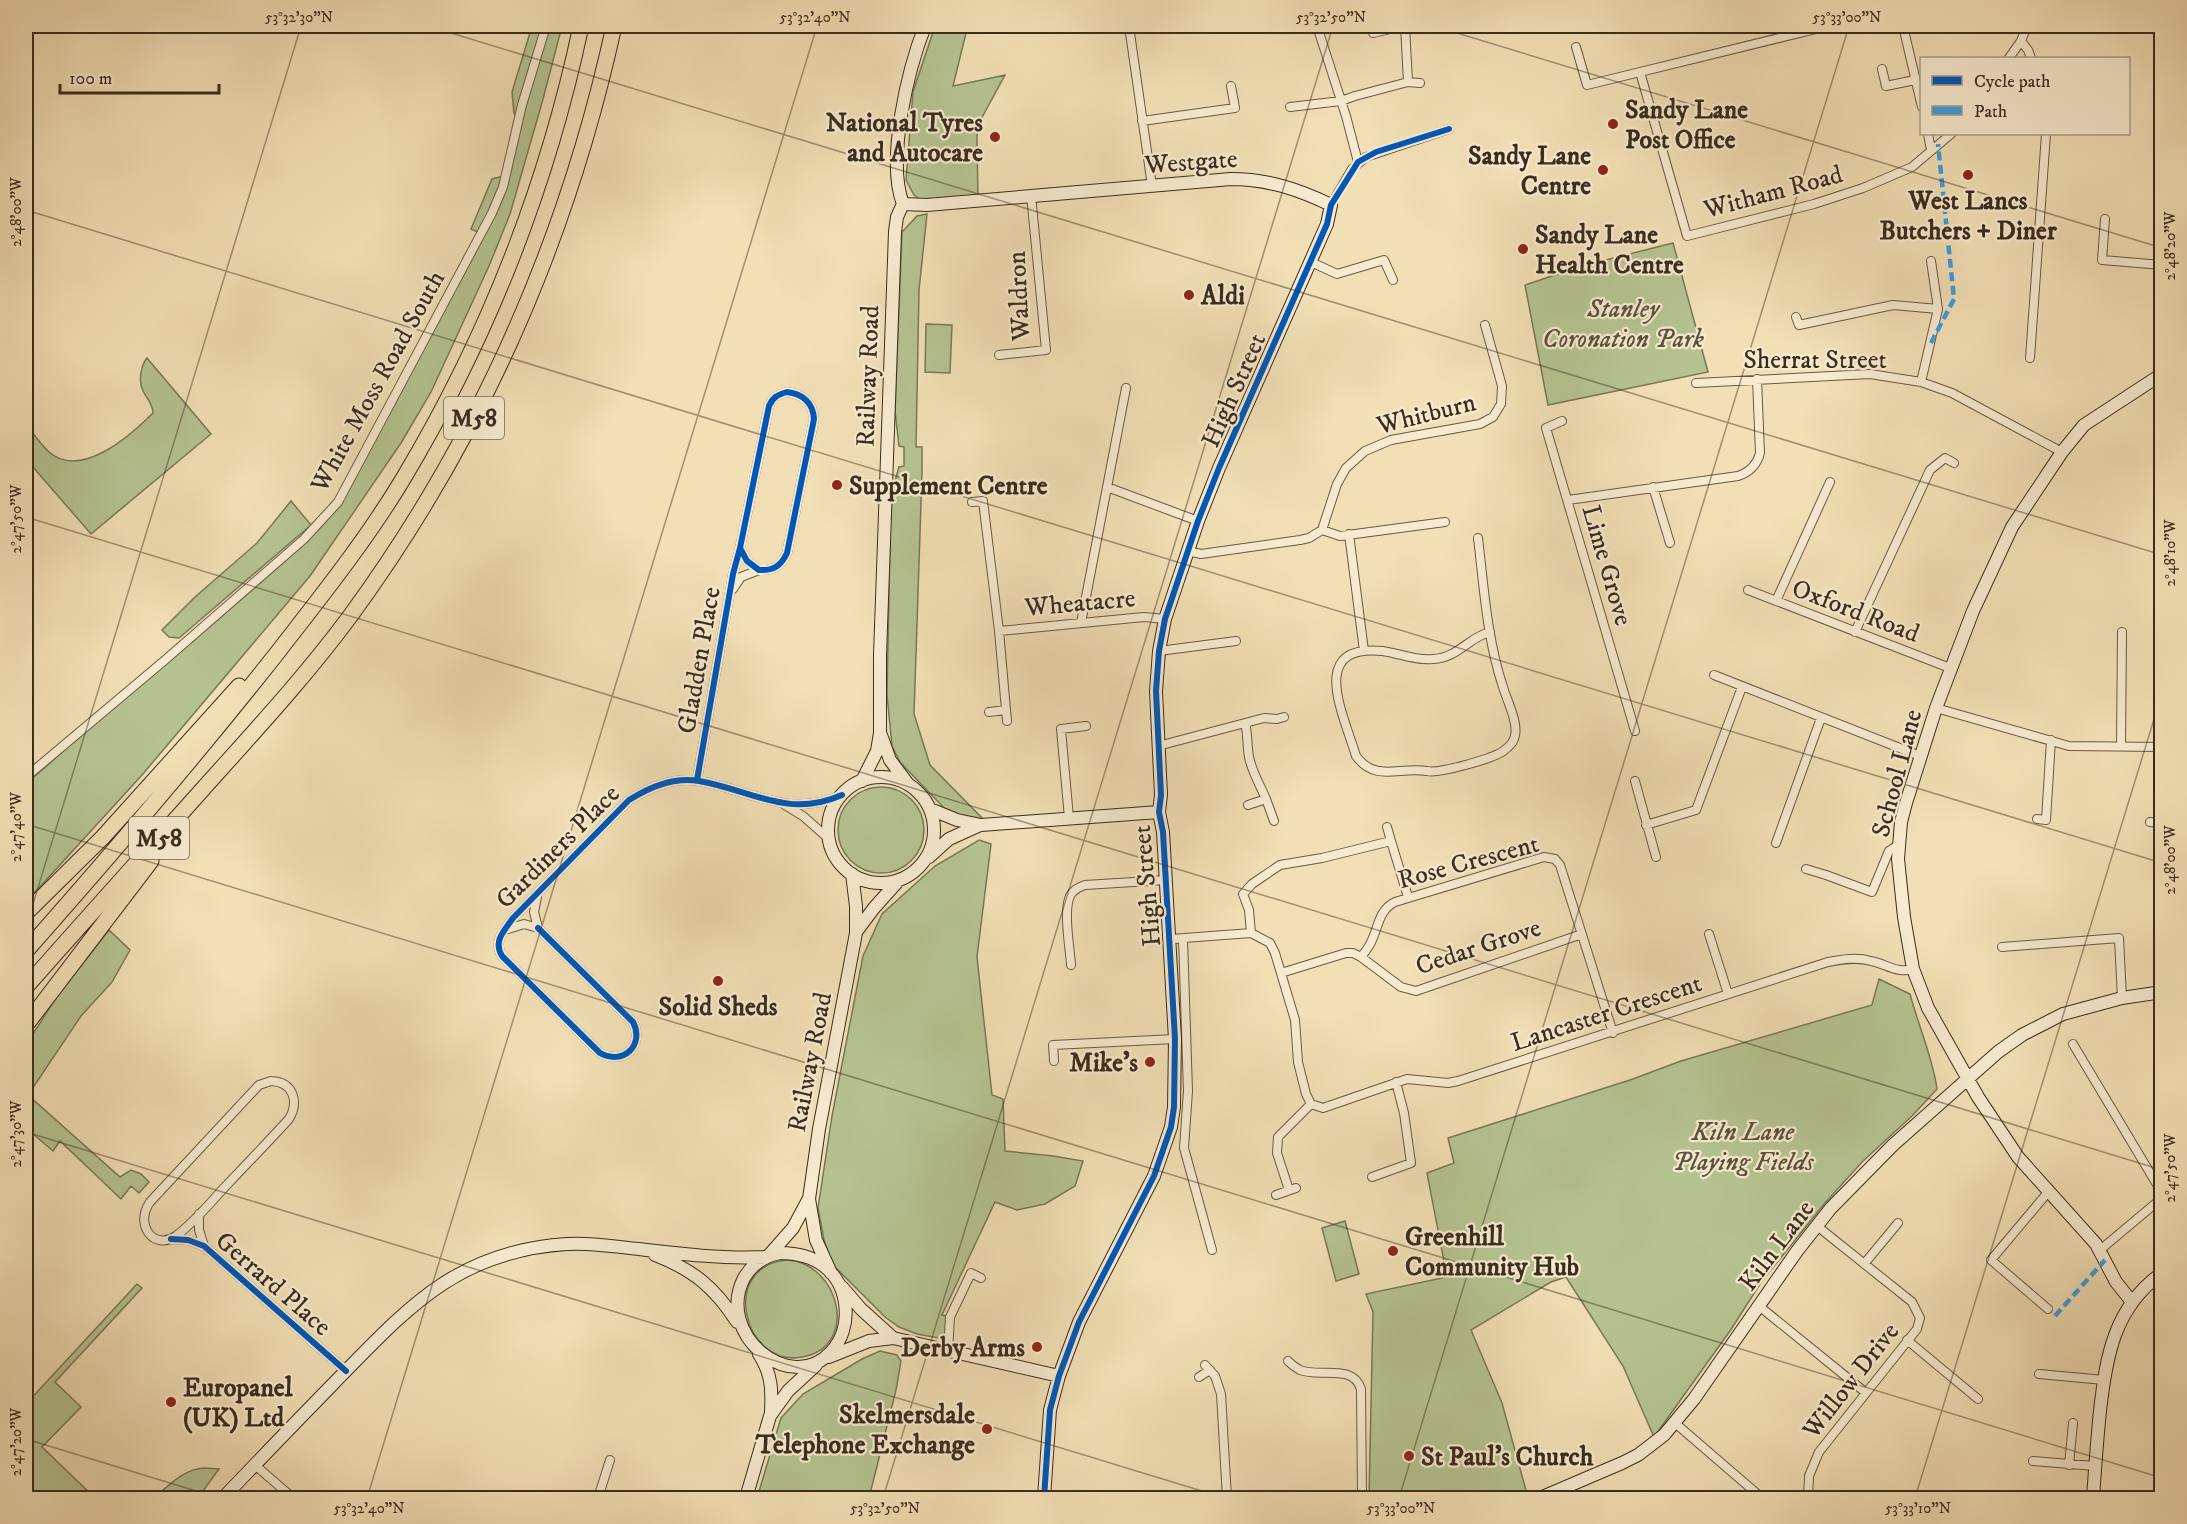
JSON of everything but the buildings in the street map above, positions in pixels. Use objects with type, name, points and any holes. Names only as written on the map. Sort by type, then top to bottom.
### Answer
[{"type":"highway","name":"M58","points":[[26,951],[224,720],[342,569],[402,480],[442,409],[492,306],[523,229],[538,188],[571,69],[580,26]]},
{"type":"highway","name":"M58","points":[[26,987],[232,757],[350,616],[430,498],[465,435],[511,343],[564,211],[593,118],[614,26]]},
{"type":"highway","name":"M58","points":[[26,913],[103,837],[342,569]]},
{"type":"highway","points":[[26,1025],[98,927],[232,757]]},
{"type":"street","name":"White Moss Road South","points":[[26,777],[304,539],[338,502],[492,213],[503,187],[526,88],[546,26]]},
{"type":"street","name":"Railway Road","points":[[862,781],[877,751],[880,733],[880,655],[894,232],[903,204],[897,189],[902,118],[911,68],[925,26]]},
{"type":"street","points":[[1129,26],[1152,186]]},
{"type":"street","points":[[1317,26],[1358,162]]},
{"type":"street","points":[[1371,26],[1373,33],[1404,26],[1408,82]]},
{"type":"street","points":[[1576,47],[1587,85],[1828,26]]},
{"type":"street","points":[[1903,26],[1920,97]]},
{"type":"street","points":[[2010,57],[2021,41],[2027,26]]},
{"type":"street","points":[[2021,41],[2031,57]]},
{"type":"street","points":[[1882,69],[1886,86],[1916,80]]},
{"type":"street","name":"Witham Road","points":[[1640,72],[1687,236],[1814,204],[1863,188],[1912,167],[1950,135]]},
{"type":"street","points":[[1290,107],[1341,101],[1408,82],[1420,83]]},
{"type":"street","points":[[1142,121],[1235,108],[1231,86]]},
{"type":"street","points":[[1331,205],[1358,162],[1376,152],[1449,129]]},
{"type":"street","points":[[1928,135],[1931,150]]},
{"type":"street","points":[[2030,358],[2046,135]]},
{"type":"street","name":"Westgate","points":[[903,204],[927,205],[1215,180],[1254,180],[1301,191],[1331,205]]},
{"type":"street","name":"Waldron","points":[[999,355],[1046,350],[1031,195]]},
{"type":"street","name":"High Street","points":[[1044,1498],[1050,1410],[1059,1376],[1079,1322],[1150,1185],[1166,1148],[1174,1107],[1177,939],[1166,880],[1163,832],[1159,812],[1161,795],[1156,691],[1159,651],[1165,619],[1187,551],[1219,468],[1311,262],[1327,224],[1331,205]]},
{"type":"street","points":[[2105,219],[2102,260],[2162,265]]},
{"type":"street","points":[[1311,262],[1337,274],[1384,260],[1392,280]]},
{"type":"street","points":[[1922,382],[1938,309],[1931,261]]},
{"type":"street","points":[[1796,317],[1799,325],[1893,305],[1938,309]]},
{"type":"street","name":"Whitburn","points":[[1322,530],[1337,484],[1346,468],[1365,451],[1391,440],[1480,424],[1493,417],[1503,397],[1485,325]]},
{"type":"street","name":"Sherrat Street","points":[[1696,383],[1757,378],[1870,374],[1922,382],[1952,393],[2062,452]]},
{"type":"street","name":"School Lane","points":[[2132,1302],[2116,1282],[2100,1250],[2018,1157],[1966,1078],[1928,1008],[1913,969],[1899,880],[1899,845],[1901,822],[1920,756],[1950,668],[1973,611],[2012,527],[2062,452],[2084,425],[2162,374]]},
{"type":"street","points":[[1568,500],[1738,476],[1753,468],[1759,458],[1761,447],[1757,378]]},
{"type":"street","points":[[1081,623],[1126,388]]},
{"type":"street","name":"Gladden Place","points":[[697,780],[733,574],[769,406],[778,394],[795,393],[809,403],[814,419],[787,553],[784,560],[774,569],[759,570],[741,577],[731,592]]},
{"type":"street","name":"Lime Grove","points":[[1562,421],[1546,428],[1635,731]]},
{"type":"street","points":[[1855,632],[1930,470],[1945,458],[1954,462]]},
{"type":"street","points":[[1776,601],[1830,482]]},
{"type":"street","points":[[1107,487],[1198,521]]},
{"type":"street","points":[[1653,487],[1671,543]]},
{"type":"street","name":"Wheatacre","points":[[972,502],[983,501],[999,630],[1007,721]]},
{"type":"street","points":[[1187,551],[1201,554],[1300,540],[1309,538],[1322,530],[1340,536],[1445,522]]},
{"type":"street","points":[[1349,534],[1364,651]]},
{"type":"street","points":[[1478,538],[1496,667],[1515,726],[1515,738],[1500,753],[1442,771],[1378,772],[1362,765],[1356,756],[1335,686],[1335,673],[1340,661],[1351,653],[1364,651],[1382,651],[1433,660],[1450,656],[1482,634],[1490,632]]},
{"type":"street","name":"Gladden Place","points":[[740,548],[747,561],[759,570]]},
{"type":"street","name":"Oxford Road","points":[[1748,590],[1950,668]]},
{"type":"street","name":"Wheatacre","points":[[999,630],[1144,617],[1165,619]]},
{"type":"street","points":[[2121,746],[2122,632]]},
{"type":"street","points":[[1159,651],[1236,641]]},
{"type":"street","points":[[1714,675],[1920,756]]},
{"type":"street","points":[[1646,825],[1696,810],[1742,687]]},
{"type":"street","points":[[1936,708],[2069,746],[2161,747],[2162,759]]},
{"type":"street","points":[[989,712],[1006,711]]},
{"type":"street","points":[[1158,746],[1264,718],[1284,717]]},
{"type":"street","points":[[1776,843],[1821,718]]},
{"type":"street","points":[[1245,723],[1249,755],[1274,821]]},
{"type":"street","points":[[1069,818],[1060,729],[1086,726]]},
{"type":"street","name":"Railway Road","points":[[880,733],[890,760],[909,785]]},
{"type":"street","points":[[2037,819],[2046,820],[2051,740]]},
{"type":"street","points":[[922,864],[930,851],[934,837],[934,823],[930,809],[921,795],[909,785],[894,779],[878,777],[862,781],[842,795],[833,808],[829,824],[829,840],[837,859],[852,874],[867,881],[883,883],[899,880],[912,874],[950,839],[981,825]]},
{"type":"street","name":"Gardiners Place","points":[[538,928],[633,1022],[636,1038],[629,1053],[612,1058],[600,1053],[506,962],[498,945],[501,934],[513,918],[629,800],[650,787],[670,782],[697,780],[784,804],[803,816],[829,840]]},
{"type":"street","points":[[1635,782],[1656,857]]},
{"type":"street","name":"Gardiners Place","points":[[784,804],[820,803],[842,795]]},
{"type":"street","points":[[1248,805],[1266,799]]},
{"type":"street","points":[[930,809],[957,820],[981,825],[1159,812]]},
{"type":"street","points":[[2150,822],[2162,823]]},
{"type":"street","points":[[1387,827],[1408,897]]},
{"type":"street","points":[[1251,933],[1249,910],[1243,894],[1271,870],[1288,862],[1322,858],[1391,841]]},
{"type":"street","points":[[1806,869],[1826,874],[1872,892],[1889,851],[1899,845]]},
{"type":"street","name":"Rose Crescent","points":[[1361,957],[1372,940],[1386,906],[1408,897],[1550,857],[1560,865],[1613,1033]]},
{"type":"street","name":"Railway Road","points":[[833,1275],[816,1240],[809,1199],[814,1157],[856,933],[856,906],[852,874]]},
{"type":"street","name":"Railway Road","points":[[856,933],[899,880]]},
{"type":"street","points":[[1071,965],[1068,908],[1070,897],[1075,890],[1085,885],[1166,880]]},
{"type":"street","points":[[505,930],[511,926],[524,924],[538,928],[534,912],[538,894]]},
{"type":"street","points":[[1212,1250],[1184,1148],[1188,1091],[1177,939],[1251,933],[1270,943],[1295,1020],[1300,1069],[1311,1104],[1278,1137],[1277,1153],[1292,1189],[1275,1195]]},
{"type":"street","points":[[1709,933],[1728,994]]},
{"type":"street","name":"Cedar Grove","points":[[1361,957],[1401,987],[1416,991],[1582,934]]},
{"type":"street","points":[[2001,947],[2119,938],[2122,998]]},
{"type":"street","points":[[1281,973],[1346,953],[1353,953],[1361,957]]},
{"type":"street","name":"Lancaster Crescent","points":[[1311,1104],[1323,1108],[1396,1082],[1416,1079],[1452,1083],[1841,960],[1863,959],[1902,971],[1913,969]]},
{"type":"street","name":"Kiln Lane","points":[[1540,1498],[1638,1455],[1664,1435],[1717,1367],[1817,1226],[1872,1165],[1966,1078],[2040,1024],[2063,1014],[2122,998],[2162,992]]},
{"type":"street","points":[[1054,1061],[1053,1045],[1175,1039]]},
{"type":"street","points":[[2073,1044],[2162,1193]]},
{"type":"street","name":"Gerrard Place","points":[[171,1239],[199,1214],[289,1119],[295,1102],[293,1092],[288,1086],[272,1081],[260,1085],[150,1202],[143,1215],[145,1228],[152,1237],[164,1240],[188,1240],[204,1246],[346,1371]]},
{"type":"street","points":[[1372,1177],[1411,1163],[1404,1113],[1396,1082]]},
{"type":"street","points":[[2048,1309],[1991,1260],[2049,1191]]},
{"type":"street","points":[[2100,1250],[2162,1198]]},
{"type":"street","name":"Railway Road","points":[[767,1256],[794,1228],[809,1199]]},
{"type":"street","name":"Gerrard Place","points":[[199,1214],[199,1230],[204,1246]]},
{"type":"street","points":[[1864,1264],[1898,1223]]},
{"type":"street","name":"Willow Drive","points":[[1808,1498],[1809,1476],[1819,1452],[1907,1340],[1920,1318],[1916,1307],[1817,1226]]},
{"type":"street","points":[[223,1498],[409,1308],[432,1290],[471,1266],[530,1249],[567,1244],[601,1244],[640,1250],[733,1258],[792,1253],[822,1264],[861,1309],[895,1338]]},
{"type":"street","points":[[640,1250],[672,1262],[702,1280],[722,1300],[767,1366],[772,1385],[770,1416],[746,1498]]},
{"type":"street","points":[[742,1329],[736,1305],[738,1294],[747,1273],[767,1256]]},
{"type":"street","points":[[2093,1498],[2106,1362],[2114,1335],[2132,1302],[2145,1286],[2162,1273]]},
{"type":"street","points":[[948,1351],[950,1317],[971,1274],[981,1278]]},
{"type":"street","points":[[770,1416],[788,1390],[835,1347],[844,1325],[844,1300],[833,1275]]},
{"type":"street","points":[[1759,1306],[1865,1392]]},
{"type":"street","points":[[756,1349],[774,1361],[794,1366],[813,1364],[869,1341],[895,1338],[1059,1376]]},
{"type":"street","points":[[1907,1340],[1978,1399]]},
{"type":"street","points":[[1287,1361],[1300,1370],[1349,1375],[1359,1382],[1361,1389],[1362,1498]]},
{"type":"street","points":[[1199,1377],[1208,1368],[1215,1376],[1221,1394],[1227,1498]]},
{"type":"street","points":[[2038,1374],[2104,1380]]},
{"type":"street","points":[[1675,1423],[1762,1498]]},
{"type":"street","points":[[2069,1465],[2073,1424]]},
{"type":"street","points":[[598,1498],[609,1460]]},
{"type":"street","points":[[2032,1461],[2095,1466]]},
{"type":"street","points":[[255,1465],[293,1498]]},
{"type":"green space","points":[[532,26],[562,26],[543,99],[510,214],[489,266],[431,392],[401,443],[310,576],[142,775],[26,902],[26,784],[325,519],[478,232],[471,229],[492,179],[508,175],[521,126],[514,113],[512,92]]},
{"type":"green space","points":[[935,26],[971,26],[966,33],[953,86],[1005,75],[979,123],[977,136],[978,200],[927,205],[914,195],[906,180],[913,92]]},
{"type":"green space","points":[[927,214],[919,290],[916,447],[922,447],[922,473],[914,714],[930,765],[984,820],[968,819],[944,808],[900,762],[892,746],[887,695],[891,495],[899,467],[904,466],[904,447],[899,446],[895,411],[902,232],[917,216]]},
{"type":"green space","name":"Stanley Coronation Park","points":[[1673,243],[1708,372],[1548,405],[1525,285],[1582,266]]},
{"type":"green space","points":[[926,324],[952,325],[950,373],[925,372]]},
{"type":"green space","points":[[147,358],[211,434],[91,534],[26,459],[26,424],[49,452],[62,459],[76,461],[105,451],[132,432],[153,413],[140,378]]},
{"type":"green space","points":[[291,501],[311,525],[179,638],[169,637],[162,630],[195,597],[257,543]]},
{"type":"green space","points":[[881,787],[905,794],[917,806],[924,830],[917,854],[905,866],[881,873],[857,866],[845,854],[838,830],[845,806],[857,794]]},
{"type":"green space","points":[[979,840],[991,844],[977,957],[992,1095],[1003,1099],[1005,1151],[1083,1161],[1075,1186],[1045,1204],[1017,1210],[995,1202],[942,1315],[950,1317],[944,1339],[917,1334],[899,1327],[885,1317],[833,1265],[824,1240],[818,1208],[832,1116],[863,956],[882,914],[935,866]]},
{"type":"green space","points":[[109,930],[130,950],[112,982],[81,1016],[28,1095],[120,1177],[131,1170],[141,1174],[149,1182],[139,1193],[131,1186],[121,1199],[60,1141],[53,1151],[26,1128],[26,1045],[56,998]]},
{"type":"green space","name":"Kiln Lane Playing Fields","points":[[1879,979],[1910,994],[1937,1089],[1912,1116],[1862,1162],[1825,1203],[1762,1281],[1730,1331],[1654,1437],[1623,1366],[1566,1277],[1551,1282],[1471,1330],[1502,1403],[1527,1494],[1514,1498],[1369,1498],[1373,1312],[1366,1294],[1447,1277],[1427,1173],[1454,1163],[1448,1138],[1630,1080],[1681,1061],[1872,1005]]},
{"type":"green space","points":[[1345,1221],[1359,1274],[1336,1281],[1322,1228]]},
{"type":"green space","points":[[787,1260],[805,1265],[820,1275],[830,1289],[836,1306],[837,1323],[832,1338],[820,1350],[802,1357],[782,1356],[765,1347],[754,1333],[747,1315],[746,1296],[752,1279],[765,1266]]},
{"type":"green space","points":[[137,1284],[142,1288],[55,1382],[81,1407],[42,1447],[95,1498],[26,1498],[26,1404]]},
{"type":"green space","points":[[880,1351],[897,1355],[901,1361],[869,1498],[757,1498],[781,1418],[803,1394]]},
{"type":"green space","points":[[204,1468],[219,1469],[198,1498],[154,1498],[183,1475]]},
{"type":"marked path","points":[[1931,343],[1954,299],[1938,144]]},
{"type":"marked path","points":[[2055,1316],[2105,1260]]},
{"type":"cycle path","points":[[1044,1498],[1050,1410],[1059,1376],[1079,1322],[1154,1176],[1171,1127],[1174,1107],[1175,1039],[1163,832],[1159,812],[1161,795],[1156,691],[1159,651],[1165,619],[1198,521],[1219,468],[1327,224],[1331,205],[1358,162],[1376,152],[1449,129]]},
{"type":"cycle path","points":[[787,392],[806,400],[812,408],[814,419],[787,553],[776,567],[759,570],[747,561],[740,548],[769,406],[772,400],[787,392]]},
{"type":"cycle path","points":[[697,780],[733,574],[740,548]]},
{"type":"cycle path","points":[[538,928],[633,1022],[636,1038],[630,1051],[624,1055],[617,1057],[600,1053],[502,956],[499,941],[513,918],[629,800],[654,787],[680,780],[699,781],[770,800],[804,804],[822,802],[842,795]]},
{"type":"cycle path","points":[[171,1239],[188,1240],[204,1246],[346,1371]]},
{"type":"place","name":"Sandy Lane Post Office","points":[[1613,124]]},
{"type":"place","name":"National Tyres and Autocare","points":[[995,137]]},
{"type":"place","name":"Sandy Lane Centre","points":[[1603,170]]},
{"type":"place","name":"West Lancs Butchers + Diner","points":[[1968,175]]},
{"type":"place","name":"Sandy Lane Health Centre","points":[[1523,249]]},
{"type":"place","name":"Aldi","points":[[1189,295]]},
{"type":"place","name":"Supplement Centre","points":[[837,485]]},
{"type":"place","name":"Solid Sheds","points":[[718,981]]},
{"type":"place","name":"Mike's","points":[[1150,1062]]},
{"type":"place","name":"Greenhill Community Hub","points":[[1393,1251]]},
{"type":"place","name":"Derby Arms","points":[[1037,1347]]},
{"type":"place","name":"Europanel (UK) Ltd","points":[[171,1402]]},
{"type":"place","name":"Skelmersdale Telephone Exchange","points":[[987,1429]]},
{"type":"place","name":"St Paul's Church","points":[[1409,1456]]}]
